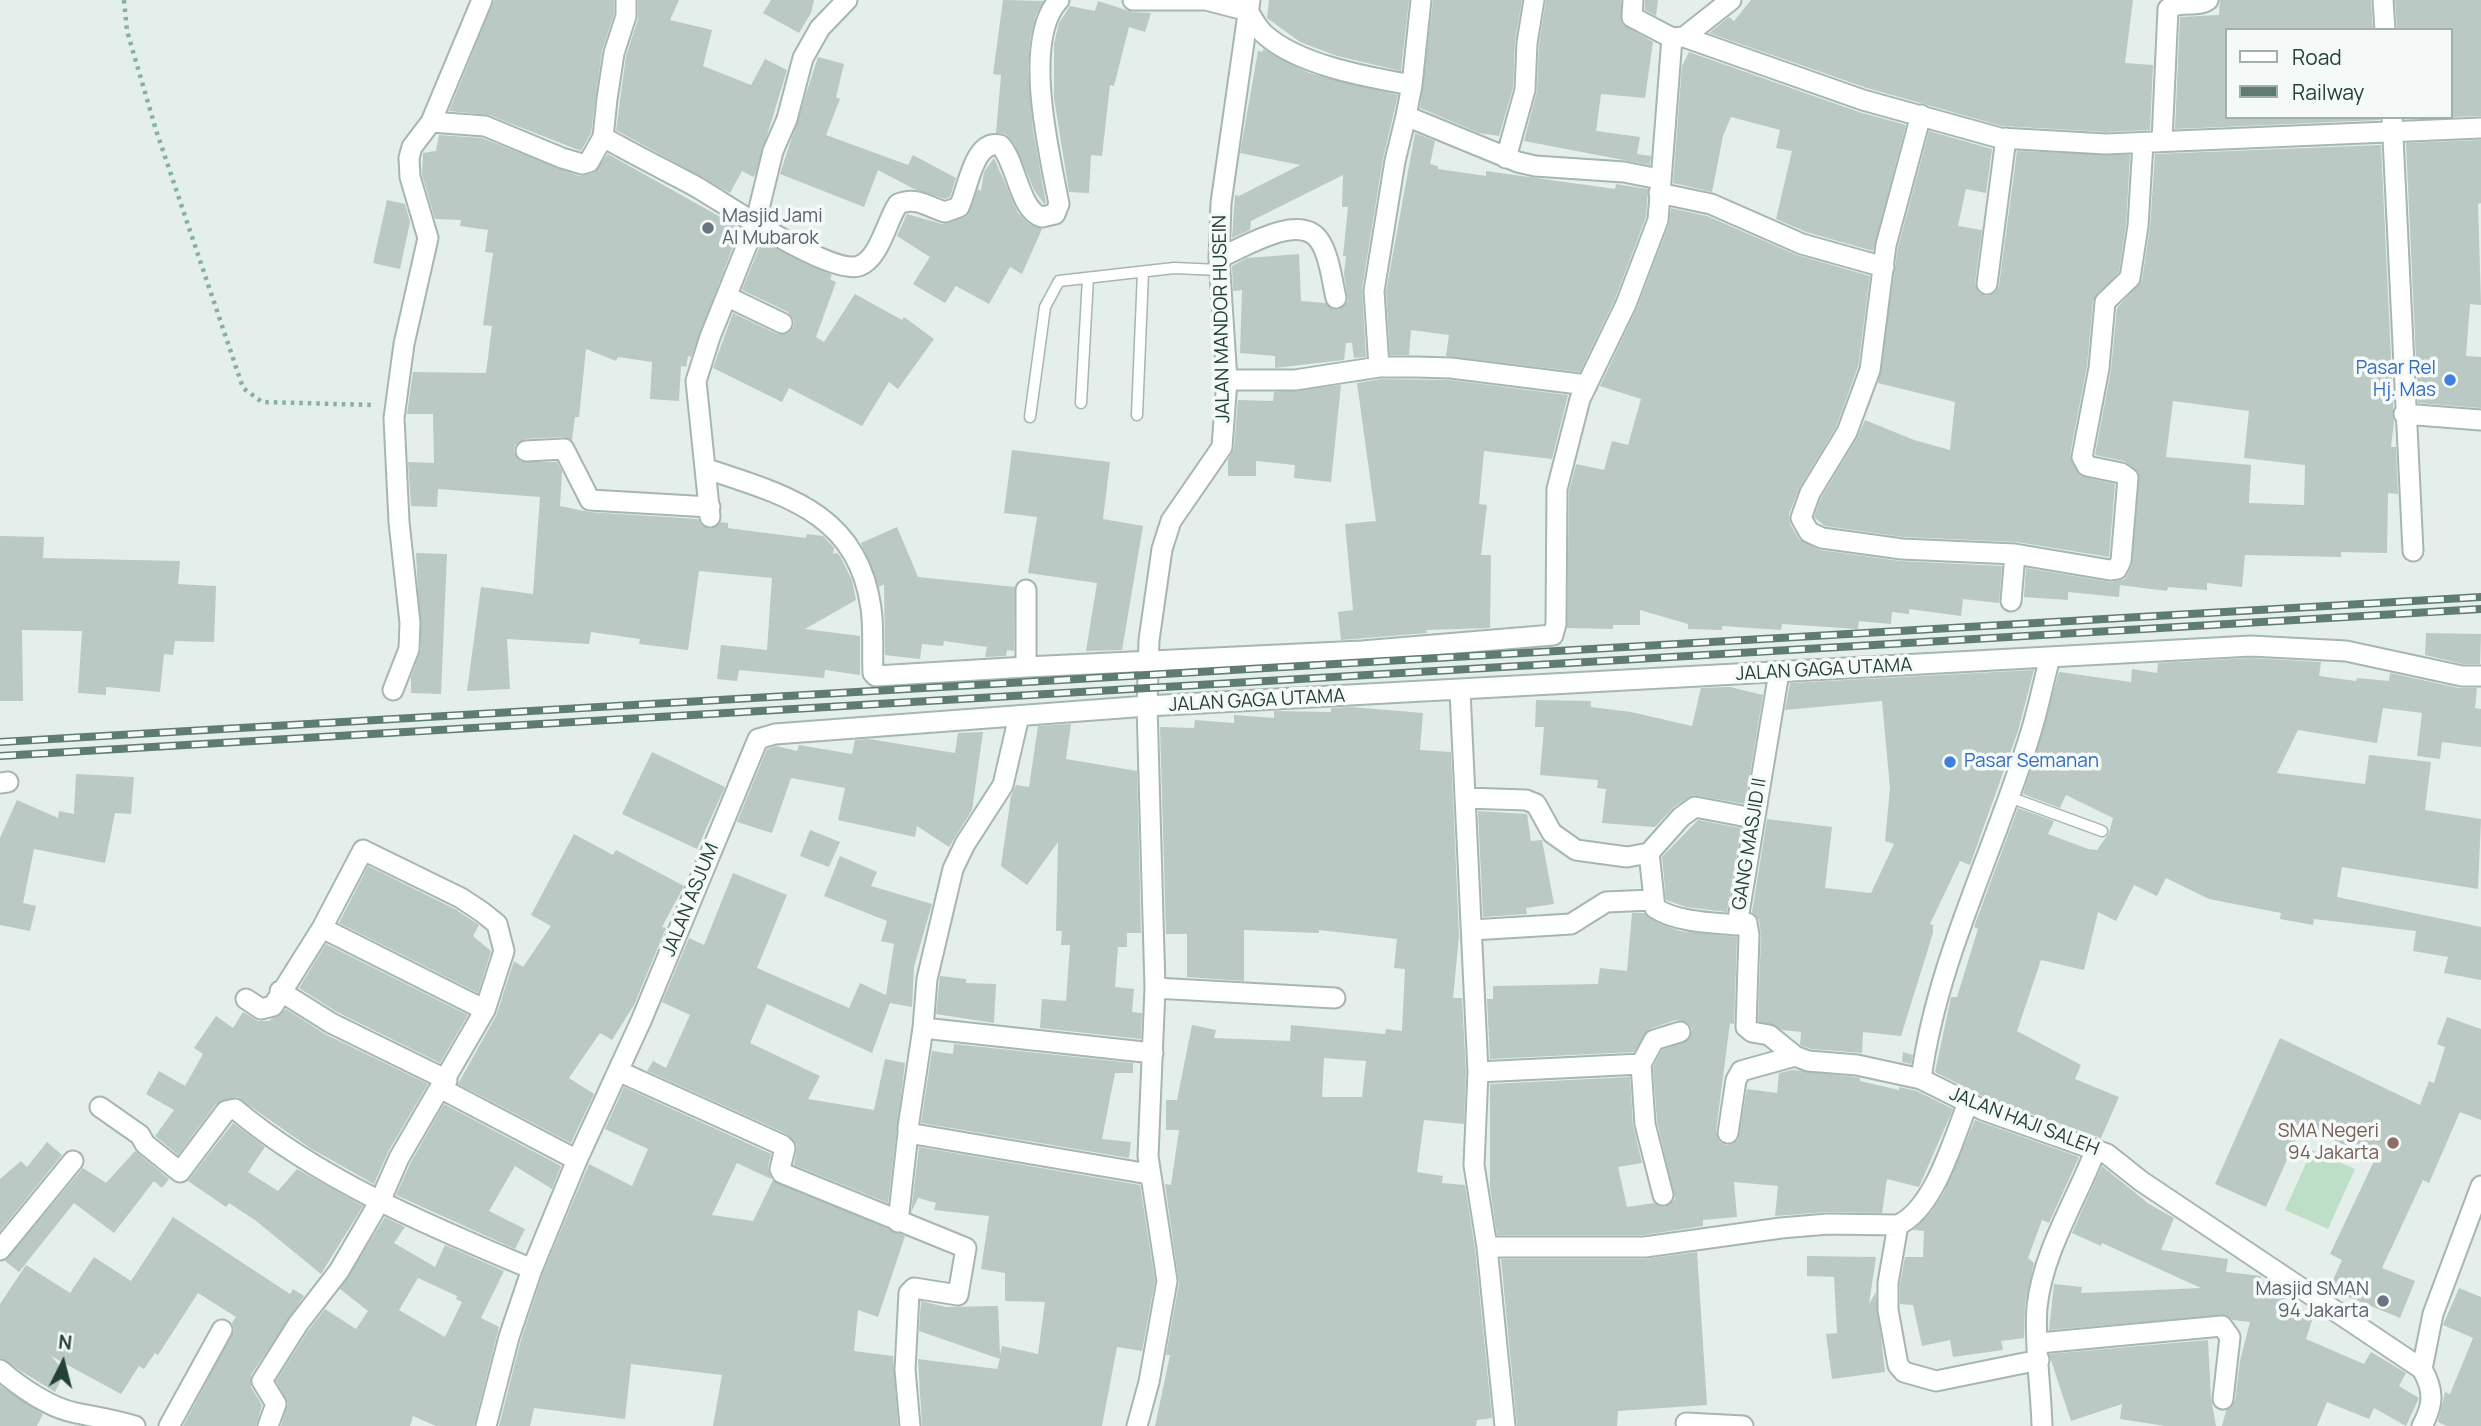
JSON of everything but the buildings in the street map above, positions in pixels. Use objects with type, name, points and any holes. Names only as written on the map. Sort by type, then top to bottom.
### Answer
[{"type":"street","points":[[393,690],[409,649],[410,623],[398,522],[396,404],[404,344],[428,238],[410,177],[409,158],[412,147],[431,122],[482,0]]},
{"type":"street","points":[[431,122],[485,126],[582,164],[594,157],[603,137],[614,53],[626,16],[626,0]]},
{"type":"street","points":[[526,451],[564,449],[590,500],[710,512],[696,381],[709,337],[728,297],[755,225],[773,151],[787,119],[803,58],[820,28],[847,0]]},
{"type":"street","points":[[603,137],[692,184],[755,225],[825,259],[851,267],[861,265],[877,247],[898,204],[918,201],[946,212],[959,207],[981,151],[995,144],[1006,150],[1016,179],[1034,213],[1042,217],[1055,214],[1059,204],[1040,105],[1039,75],[1049,19],[1059,0]]},
{"type":"street","points":[[1133,0],[1206,0],[1249,5],[1261,32],[1303,56],[1349,73],[1412,85]]},
{"type":"street","points":[[1379,367],[1374,291],[1395,161],[1412,85],[1421,0]]},
{"type":"street","points":[[1506,159],[1525,90],[1527,44],[1534,0]]},
{"type":"street","points":[[1633,0],[1632,17],[1678,37],[1863,100],[2006,138],[2106,144],[2392,124],[2481,128]]},
{"type":"street","points":[[706,470],[783,495],[811,509],[837,530],[854,555],[866,584],[872,608],[873,673],[876,676],[1362,651],[1553,635],[1556,625],[1556,489],[1580,399],[1626,304],[1658,220],[1659,186],[1678,37],[1731,0]]},
{"type":"street","points":[[1922,114],[1886,246],[1870,370],[1847,432],[1805,503],[1803,524],[1809,532],[1822,538],[1902,549],[2015,554],[2117,569],[2121,561],[2129,478],[2121,472],[2087,466],[2082,457],[2099,368],[2105,302],[2130,278],[2153,142],[2168,9],[2172,5],[2204,4],[2208,0]]},
{"type":"street","points":[[2383,0],[2385,28]]},
{"type":"street","name":"JALAN MANDOR HUSEIN","points":[[1147,706],[1147,663],[1162,549],[1171,521],[1222,447],[1227,380],[1219,264],[1221,203],[1249,5]]},
{"type":"street","points":[[1406,116],[1460,136],[1506,159],[1535,166],[1586,168],[1659,186],[1711,204],[1802,244],[1884,267]]},
{"type":"street","points":[[2392,124],[2404,414],[2413,551]]},
{"type":"street","points":[[1987,284],[2006,138]]},
{"type":"street","points":[[1219,264],[1288,229],[1302,228],[1320,242],[1336,298]]},
{"type":"street","points":[[728,297],[782,323]]},
{"type":"street","points":[[1227,380],[1295,380],[1379,367],[1451,368],[1587,385]]},
{"type":"street","points":[[2404,414],[2481,420]]},
{"type":"street","points":[[2011,600],[2015,554]]},
{"type":"street","points":[[1026,590],[1026,667]]},
{"type":"street","name":"JALAN GAGA UTAMA","points":[[1137,1426],[1149,1382],[1167,1281],[1149,1174],[1155,988],[1147,706],[2251,646],[2346,651],[2462,676],[2481,676]]},
{"type":"street","points":[[1921,1079],[1926,1037],[1950,960],[2030,736],[2050,658]]},
{"type":"street","name":"GANG MASJID II","points":[[1779,672],[1737,925],[1747,923],[1749,935],[1746,1027],[1776,1039],[1795,1056],[1808,1061],[1857,1065],[1921,1079]]},
{"type":"street","points":[[1460,691],[1478,1072],[1474,1166],[1487,1248],[1505,1426]]},
{"type":"street","name":"JALAN ASJUM","points":[[486,1426],[509,1337],[532,1269],[758,739],[775,734],[1147,706]]},
{"type":"street","points":[[898,1222],[927,979],[953,869],[965,844],[1003,785],[1019,716]]},
{"type":"street","points":[[1466,797],[1514,797],[1536,804],[1547,827],[1576,850],[1627,857],[1649,853],[1681,817],[1695,807],[1753,818]]},
{"type":"street","points":[[246,999],[261,1009],[269,1009],[322,928],[363,850],[461,898],[497,924],[504,942],[502,962],[485,1010],[399,1158],[381,1199],[339,1271],[298,1324],[262,1381],[276,1404],[268,1426]]},
{"type":"street","points":[[1649,853],[1652,900],[1655,908],[1663,913],[1737,925]]},
{"type":"street","points":[[1472,930],[1571,924],[1606,902],[1652,900]]},
{"type":"street","points":[[322,928],[485,1010]]},
{"type":"street","points":[[1155,988],[1335,998]]},
{"type":"street","points":[[280,991],[331,1023],[577,1160]]},
{"type":"street","points":[[923,1028],[1153,1053]]},
{"type":"street","points":[[1663,1195],[1645,1124],[1642,1064],[1654,1040],[1680,1032]]},
{"type":"street","points":[[1728,1133],[1736,1080],[1741,1071],[1795,1056]]},
{"type":"street","points":[[1478,1072],[1642,1064]]},
{"type":"street","points":[[618,1071],[782,1145],[785,1148],[780,1169],[782,1173],[966,1250],[958,1295],[914,1288],[909,1293],[905,1370],[910,1426]]},
{"type":"street","name":"JALAN HAJI SALEH","points":[[1921,1079],[1968,1103],[2096,1149],[2422,1368]]},
{"type":"street","points":[[1487,1248],[1645,1247],[1780,1228],[1828,1224],[1898,1225],[1908,1220],[1929,1195],[1968,1103]]},
{"type":"street","points":[[100,1107],[141,1135],[145,1144],[180,1172],[226,1111],[235,1110],[267,1136],[381,1199],[532,1269]]},
{"type":"street","points":[[908,1133],[1149,1174]]},
{"type":"street","points":[[2042,1426],[2037,1308],[2043,1275],[2054,1243],[2096,1149]]},
{"type":"street","points":[[0,1250],[73,1161]]},
{"type":"street","points":[[2422,1426],[2433,1401],[2430,1383],[2422,1368],[2433,1314],[2481,1186]]},
{"type":"street","points":[[1898,1225],[1888,1283],[1888,1310],[1898,1364],[1904,1372],[1936,1381],[2039,1351],[2222,1326],[2230,1337],[2223,1399]]},
{"type":"street","points":[[169,1426],[222,1329]]},
{"type":"street","points":[[0,1370],[73,1420],[98,1415],[135,1426]]},
{"type":"street","points":[[1686,1423],[1743,1426]]},
{"type":"lane","points":[[1030,417],[1045,307],[1059,281],[1219,264]]},
{"type":"lane","points":[[1137,415],[1143,272]]},
{"type":"lane","points":[[1081,402],[1088,278]]},
{"type":"lane","points":[[2008,797],[2102,831]]},
{"type":"path","points":[[124,0],[127,31],[156,130],[243,388],[262,402],[396,404]]},
{"type":"green space","points":[[2312,1150],[2355,1169],[2328,1229],[2285,1210]]},
{"type":"railway","points":[[0,742],[2481,597]]},
{"type":"railway","points":[[0,756],[2481,609]]},
{"type":"place","name":"Masjid Jami Al Mubarok","points":[[708,228]]},
{"type":"place","name":"Pasar Rel Hj. Mas","points":[[2450,380]]},
{"type":"place","name":"Pasar Semanan","points":[[1950,762]]},
{"type":"place","name":"SMA Negeri 94 Jakarta","points":[[2393,1143]]},
{"type":"place","name":"Masjid SMAN 94 Jakarta","points":[[2383,1301]]}]
